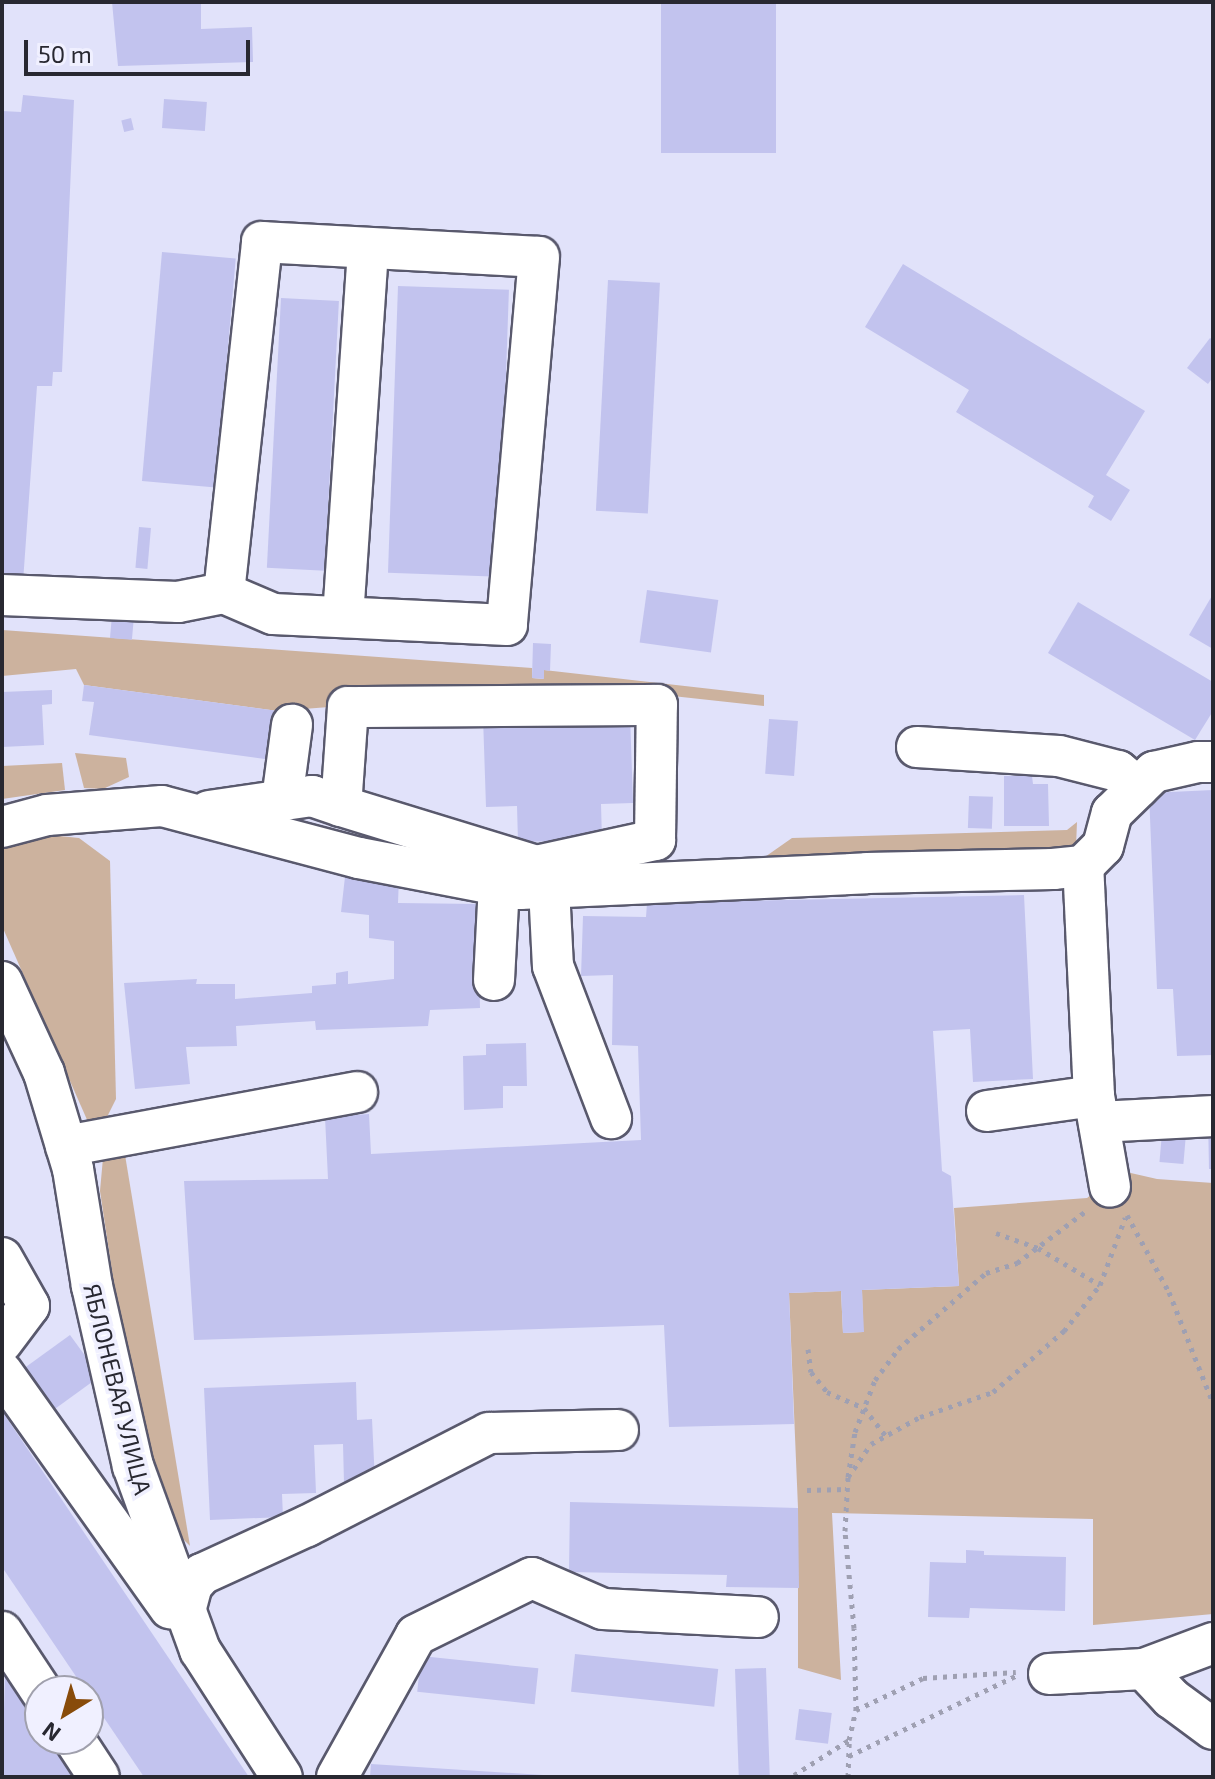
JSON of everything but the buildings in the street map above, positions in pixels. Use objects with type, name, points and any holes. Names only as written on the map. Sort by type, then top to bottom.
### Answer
[{"type":"lane","points":[[2,595],[178,602],[224,593],[273,614],[507,625],[539,257],[262,242],[224,593]]},
{"type":"lane","points":[[343,617],[368,249]]},
{"type":"lane","points":[[191,814],[312,796],[341,806],[536,866],[655,840],[657,705],[348,707],[341,806]]},
{"type":"lane","points":[[282,800],[292,725]]},
{"type":"lane","points":[[917,747],[1059,756],[1118,771],[1138,787]]},
{"type":"lane","points":[[2,827],[47,815],[162,806],[359,858],[520,889],[1083,866],[1103,846],[1112,813],[1154,772],[1198,762],[1213,762]]},
{"type":"lane","points":[[1083,866],[1096,1109],[1118,1201]]},
{"type":"lane","points":[[494,980],[499,885]]},
{"type":"lane","points":[[549,888],[553,966],[611,1118]]},
{"type":"lane","name":"ЯБЛОНЕВАЯ УЛИЦА","points":[[2,982],[44,1073],[73,1169],[92,1286],[133,1466],[200,1650],[282,1777]]},
{"type":"lane","points":[[66,1146],[357,1092]]},
{"type":"lane","points":[[987,1111],[1096,1109],[1213,1116]]},
{"type":"lane","points":[[2,1258],[29,1306],[2,1342]]},
{"type":"lane","points":[[2,1372],[200,1650]]},
{"type":"lane","points":[[185,1611],[192,1585],[202,1574],[307,1526],[489,1433],[618,1430]]},
{"type":"lane","points":[[337,1777],[416,1635],[532,1578],[603,1609],[758,1617]]},
{"type":"lane","points":[[2,1632],[30,1675]]},
{"type":"lane","points":[[1036,1673],[1144,1669],[1213,1643]]},
{"type":"lane","points":[[1144,1669],[1171,1698],[1213,1729]]},
{"type":"lane","points":[[85,1755],[99,1777]]},
{"type":"path","points":[[848,1777],[849,1740],[856,1710],[854,1628],[845,1531],[847,1489],[855,1432],[875,1380],[898,1349],[986,1273],[1017,1263],[1086,1211],[1118,1201]]},
{"type":"path","points":[[848,1477],[871,1444],[920,1417],[993,1392],[1064,1331],[1100,1285],[1118,1201]]},
{"type":"path","points":[[1118,1201],[1169,1292],[1213,1403]]},
{"type":"path","points":[[996,1233],[1038,1248],[1100,1285]]},
{"type":"path","points":[[808,1349],[811,1372],[827,1392],[864,1408],[886,1436]]},
{"type":"path","points":[[807,1490],[847,1489]]},
{"type":"path","points":[[856,1710],[923,1678],[1036,1673]]},
{"type":"path","points":[[849,1756],[1036,1673]]},
{"type":"path","points":[[794,1775],[849,1740]]},
{"type":"shaded area","points":[[2,630],[532,668],[532,678],[543,679],[544,670],[764,695],[764,706],[636,692],[330,694],[329,707],[278,711],[84,685],[76,669],[2,676]]},
{"type":"shaded area","points":[[75,753],[126,758],[129,777],[103,789],[84,788]]},
{"type":"shaded area","points":[[62,763],[65,790],[2,799],[2,766]]},
{"type":"shaded area","points":[[1077,822],[1076,847],[762,859],[792,838],[1067,830]]},
{"type":"shaded area","points":[[30,833],[79,838],[110,861],[116,1099],[105,1121],[88,1122],[2,926],[2,842]]},
{"type":"shaded area","points":[[125,1155],[190,1546],[171,1527],[120,1325],[100,1191],[103,1158]]},
{"type":"shaded area","points":[[1122,1171],[1157,1179],[1213,1183],[1213,1614],[1093,1625],[1093,1519],[832,1513],[841,1680],[798,1668],[798,1508],[789,1293],[841,1291],[843,1333],[863,1332],[862,1290],[959,1286],[954,1208],[1087,1198]]}]
